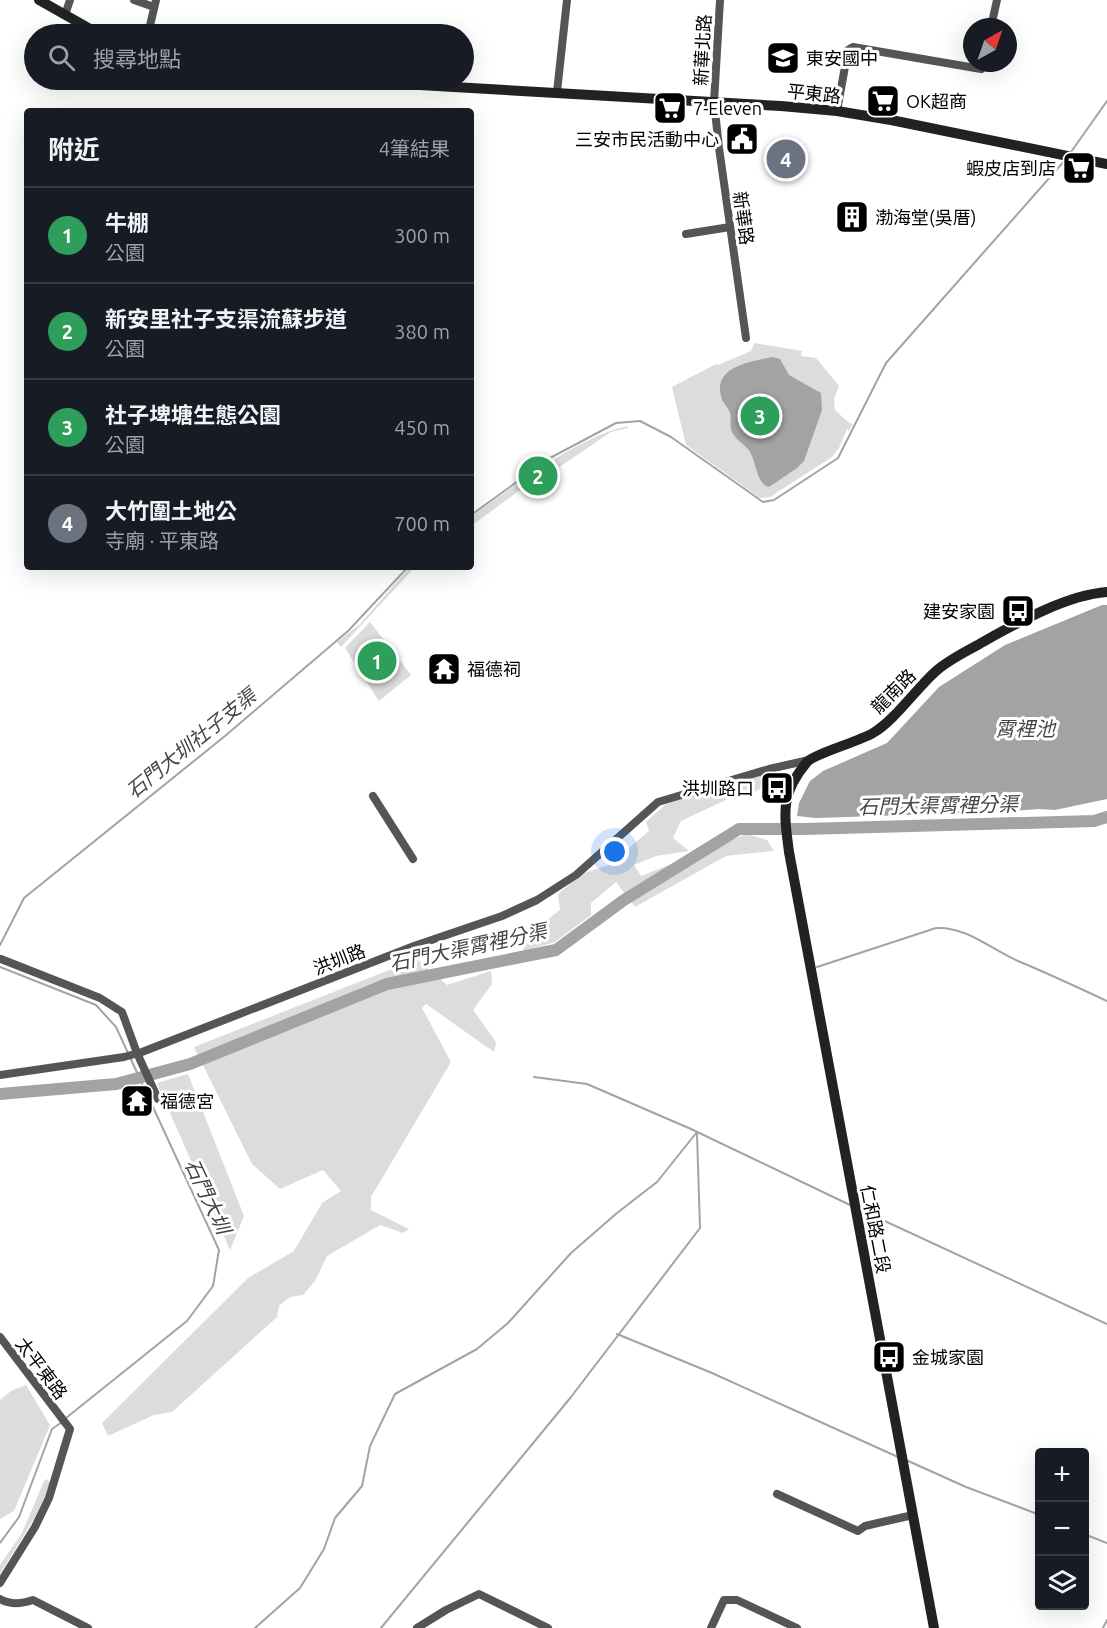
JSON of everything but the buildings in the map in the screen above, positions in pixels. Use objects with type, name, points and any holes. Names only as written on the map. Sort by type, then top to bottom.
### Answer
[{"type":"main road","points":[[39,0],[81,24]]},
{"type":"main road","name":"平東路","points":[[474,88],[837,111],[1107,164]]},
{"type":"main road","name":"龍南路","points":[[809,760],[875,732],[937,670],[959,655],[1052,608],[1096,593],[1107,592]]},
{"type":"main road","name":"仁和路二段","points":[[809,760],[793,782],[785,803],[787,837],[934,1628]]},
{"type":"street","points":[[65,15],[70,0]]},
{"type":"street","points":[[134,0],[155,3],[150,24]]},
{"type":"street","points":[[557,92],[567,0]]},
{"type":"street","name":"新華北路","points":[[714,102],[720,0]]},
{"type":"street","points":[[993,18],[997,0]]},
{"type":"street","points":[[837,111],[848,50],[853,48],[963,64]]},
{"type":"street","name":"新華路","points":[[714,102],[746,338]]},
{"type":"street","points":[[686,234],[730,227]]},
{"type":"street","name":"龍南路","points":[[658,802],[769,769],[809,760]]},
{"type":"street","points":[[373,796],[413,859]]},
{"type":"street","name":"洪圳路","points":[[0,1075],[134,1056],[414,946],[502,916],[537,900],[576,875],[658,802]]},
{"type":"street","points":[[1,959],[100,998],[122,1012],[134,1056],[158,1099]]},
{"type":"street","name":"太平東路","points":[[0,1337],[68,1428],[49,1498],[35,1527],[0,1583]]},
{"type":"street","points":[[777,1494],[858,1531],[865,1526],[913,1515]]},
{"type":"street","points":[[417,1628],[478,1594],[548,1628]]},
{"type":"street","points":[[0,1599],[12,1604],[23,1604],[33,1600],[88,1628]]},
{"type":"street","points":[[711,1628],[724,1600],[737,1600],[797,1628]]},
{"type":"shaded area","points":[[754,343],[802,351],[801,356],[816,358],[839,386],[834,399],[835,410],[853,424],[849,431],[847,429],[839,448],[832,457],[770,497],[760,498],[686,445],[672,387],[716,364],[751,351]]},
{"type":"shaded area","points":[[628,426],[628,428],[611,432],[530,487],[527,485],[474,524],[476,513],[529,475],[569,450],[609,431]]},
{"type":"shaded area","points":[[407,570],[412,570],[341,647],[337,642],[360,624]]},
{"type":"shaded area","points":[[370,622],[411,675],[379,701],[345,648]]},
{"type":"shaded area","points":[[755,775],[775,778],[757,791],[728,799],[681,821],[673,838],[689,851],[656,856],[634,865],[641,876],[747,834],[767,840],[774,851],[726,856],[635,907],[616,882],[591,903],[591,915],[555,942],[523,951],[529,933],[560,910],[558,894],[584,873],[609,865],[649,831],[646,822],[666,804]]},
{"type":"shaded area","points":[[417,959],[447,985],[491,971],[492,984],[473,1010],[496,1042],[494,1052],[426,1004],[422,1008],[451,1062],[371,1197],[371,1210],[409,1229],[403,1233],[380,1225],[327,1256],[315,1281],[303,1295],[290,1297],[279,1306],[277,1317],[172,1412],[154,1415],[108,1436],[102,1423],[248,1278],[294,1251],[322,1203],[341,1191],[323,1170],[280,1189],[252,1164],[194,1047]]},
{"type":"shaded area","points":[[188,1074],[244,1216],[230,1250],[157,1083]]},
{"type":"shaded area","points":[[26,1385],[50,1425],[14,1511],[0,1519],[0,1400],[11,1391]]},
{"type":"shaded area","points":[[47,1479],[51,1484],[35,1517],[0,1574],[0,1565],[22,1533],[44,1481]]},
{"type":"water","points":[[773,357],[780,359],[789,375],[821,393],[822,410],[804,461],[769,487],[759,477],[750,452],[732,432],[730,413],[722,398],[720,386],[723,378],[737,367]]},
{"type":"water","name":"霄裡池","points":[[1102,605],[1107,605],[1107,799],[1055,810],[816,818],[797,816],[799,803],[810,781],[823,771],[887,743],[939,687],[1005,645]]},
{"type":"waterway","points":[[1071,152],[1107,101]]},
{"type":"waterway","name":"石門大圳社子支渠","points":[[474,513],[550,458],[616,423],[640,421],[671,437],[763,502],[774,500],[838,458],[886,363],[1066,159]]},
{"type":"waterway","name":"石門大圳社子支渠","points":[[0,945],[24,898],[225,736],[348,631],[405,570]]},
{"type":"waterway","name":"石門大渠霄裡分渠","points":[[0,1094],[116,1084],[190,1064],[387,984],[556,950],[624,900],[739,829],[1094,821],[1107,817]]},
{"type":"waterway","points":[[817,967],[936,928],[947,928],[968,935],[1008,956],[1107,1001]]},
{"type":"waterway","name":"石門大圳","points":[[0,967],[96,1005],[116,1027],[219,1250],[213,1286],[187,1321],[66,1418]]},
{"type":"waterway","points":[[534,1077],[587,1084],[691,1129],[850,1205]]},
{"type":"waterway","points":[[255,1628],[300,1588],[324,1549],[335,1518],[362,1486],[370,1446],[395,1394],[477,1349],[508,1323],[571,1253],[657,1182],[697,1132]]},
{"type":"waterway","points":[[381,1628],[571,1397],[700,1228],[697,1134]]},
{"type":"waterway","points":[[861,1210],[1107,1324]]},
{"type":"waterway","points":[[617,1334],[712,1373],[898,1457]]},
{"type":"waterway","name":"石門大圳","points":[[0,1543],[19,1517],[52,1429],[62,1422]]},
{"type":"waterway","points":[[906,1460],[966,1487],[1035,1513]]},
{"type":"waterway","points":[[1089,1536],[1107,1543]]},
{"type":"waterway","points":[[1103,1628],[1107,1620]]},
{"type":"place","name":"東安國中","points":[[783,58]]},
{"type":"place","name":"OK超商","points":[[883,101]]},
{"type":"place","name":"7-Eleven","points":[[670,108]]},
{"type":"place","name":"三安市民活動中心","points":[[742,139]]},
{"type":"place","name":"大竹圍土地公","points":[[786,159]]},
{"type":"place","name":"蝦皮店到店","points":[[1079,168]]},
{"type":"place","name":"渤海堂(吳厝)","points":[[852,217]]},
{"type":"place","name":"社子埤塘生態公園","points":[[760,416]]},
{"type":"place","name":"新安里社子支渠流蘇步道","points":[[538,476]]},
{"type":"place","name":"建安家園","points":[[1018,611]]},
{"type":"place","name":"牛棚","points":[[377,661]]},
{"type":"place","name":"福德祠","points":[[444,669]]},
{"type":"place","name":"洪圳路口","points":[[777,788]]},
{"type":"place","name":"福德宮","points":[[137,1101]]},
{"type":"place","name":"金城家園","points":[[889,1357]]}]
